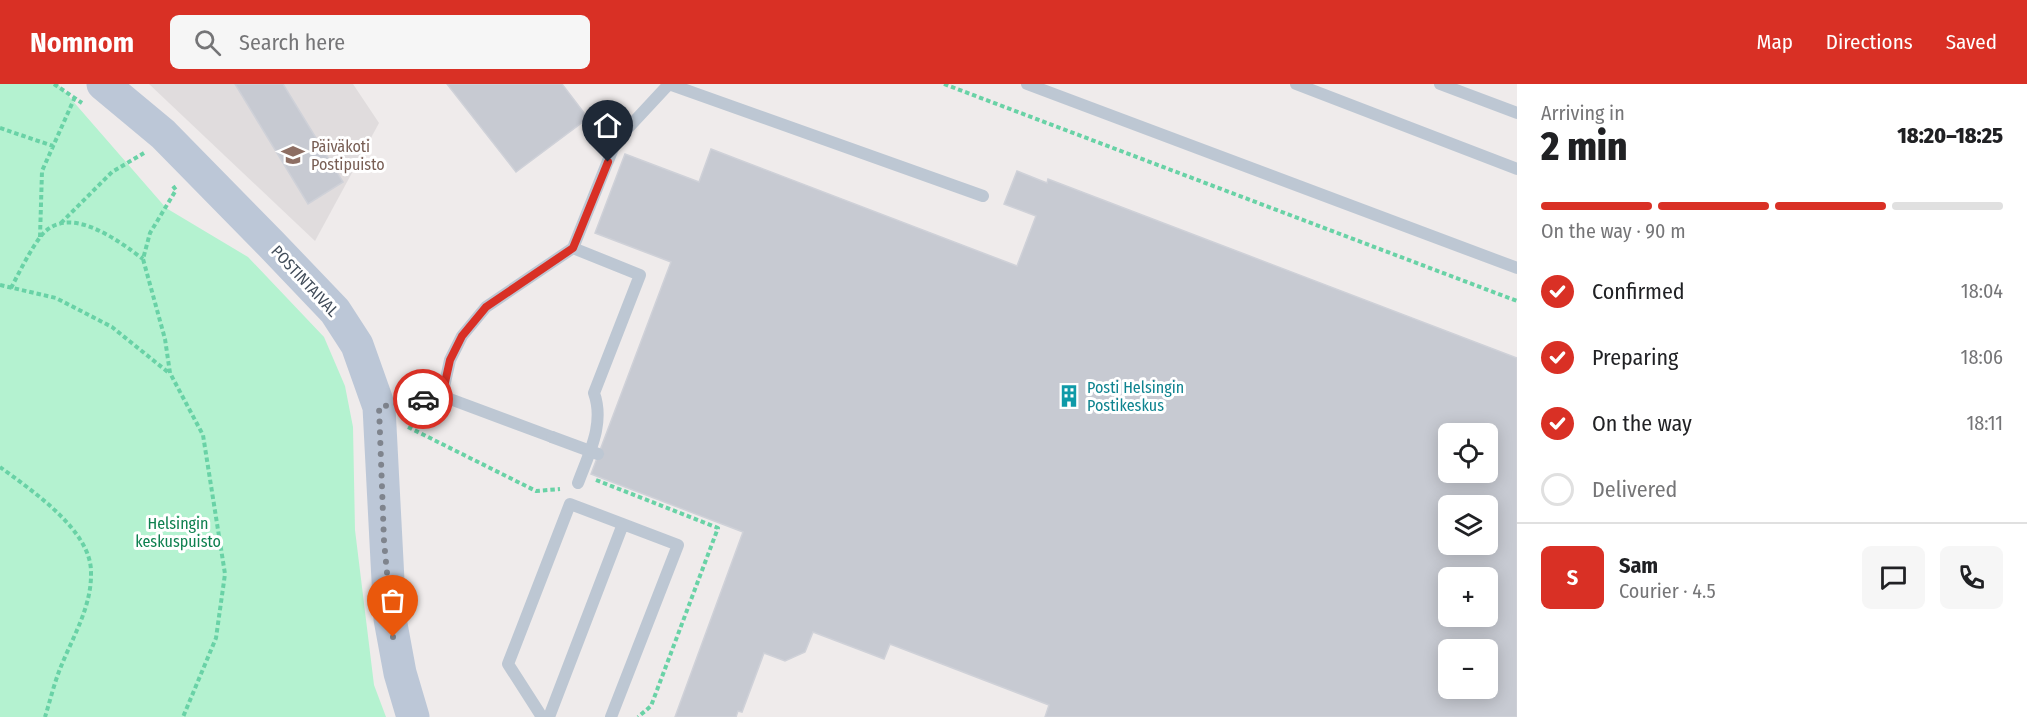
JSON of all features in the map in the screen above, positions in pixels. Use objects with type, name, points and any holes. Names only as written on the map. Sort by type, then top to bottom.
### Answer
[{"type":"street","name":"POSTINTAIVAL","points":[[87,95],[148,144],[335,311],[392,404],[390,619],[400,673],[413,717]]},
{"type":"lane","points":[[442,396],[450,360],[462,336],[486,307],[573,248],[616,141],[669,84],[983,196]]},
{"type":"lane","points":[[1027,84],[1517,268]]},
{"type":"lane","points":[[1296,84],[1517,169]]},
{"type":"lane","points":[[1440,84],[1517,113]]},
{"type":"lane","points":[[573,248],[640,275],[594,393],[599,408],[599,424],[578,483]]},
{"type":"lane","points":[[392,404],[442,396],[598,454]]},
{"type":"lane","points":[[542,717],[508,664],[570,504],[678,545],[611,717]]},
{"type":"lane","points":[[549,717],[623,524]]},
{"type":"path","points":[[40,238],[42,171],[53,146],[87,95],[54,84]]},
{"type":"path","points":[[944,84],[1517,301]]},
{"type":"path","points":[[0,128],[53,146]]},
{"type":"path","points":[[11,288],[40,238],[61,224],[112,172],[148,144]]},
{"type":"path","points":[[176,190],[150,233],[143,260],[165,339],[170,373],[203,435],[225,574],[216,638],[183,717]]},
{"type":"path","points":[[61,224],[83,224],[117,239],[143,260]]},
{"type":"path","points":[[0,285],[56,298],[66,303],[112,327],[170,373]]},
{"type":"path","points":[[392,404],[408,427],[402,436]]},
{"type":"path","points":[[0,467],[60,515],[83,544],[92,571],[87,603],[60,670],[45,717]]},
{"type":"shaded area","name":"Päiväkoti Postipuisto","points":[[149,84],[353,84],[379,123],[315,241]]},
{"type":"green space","name":"Helsingin keskuspuisto","points":[[0,84],[58,84],[166,208],[248,257],[324,337],[345,386],[353,427],[355,530],[374,685],[386,717],[0,717]]},
{"type":"building","points":[[235,84],[283,84],[343,182],[308,204]]},
{"type":"building","points":[[447,84],[562,84],[588,118],[516,172]]},
{"type":"building","name":"Posti Helsingin Postikeskus","points":[[711,149],[1017,266],[1036,216],[1004,204],[1017,171],[1047,183],[1048,179],[1517,358],[1517,717],[1045,717],[1049,705],[890,644],[884,659],[813,632],[805,652],[785,661],[764,653],[742,712],[738,711],[736,717],[675,717],[743,532],[591,474],[671,262],[595,233],[625,154],[699,182]]},
{"type":"way so far","points":[[393,637],[384,541],[379,407],[423,399]]},
{"type":"place","name":"Päiväkoti Postipuisto","points":[[293,155]]},
{"type":"place","name":"Posti Helsingin Postikeskus","points":[[1069,396]]},
{"type":"route","points":[[423,399],[442,396],[450,360],[462,336],[486,307],[573,248],[608,162]]}]
